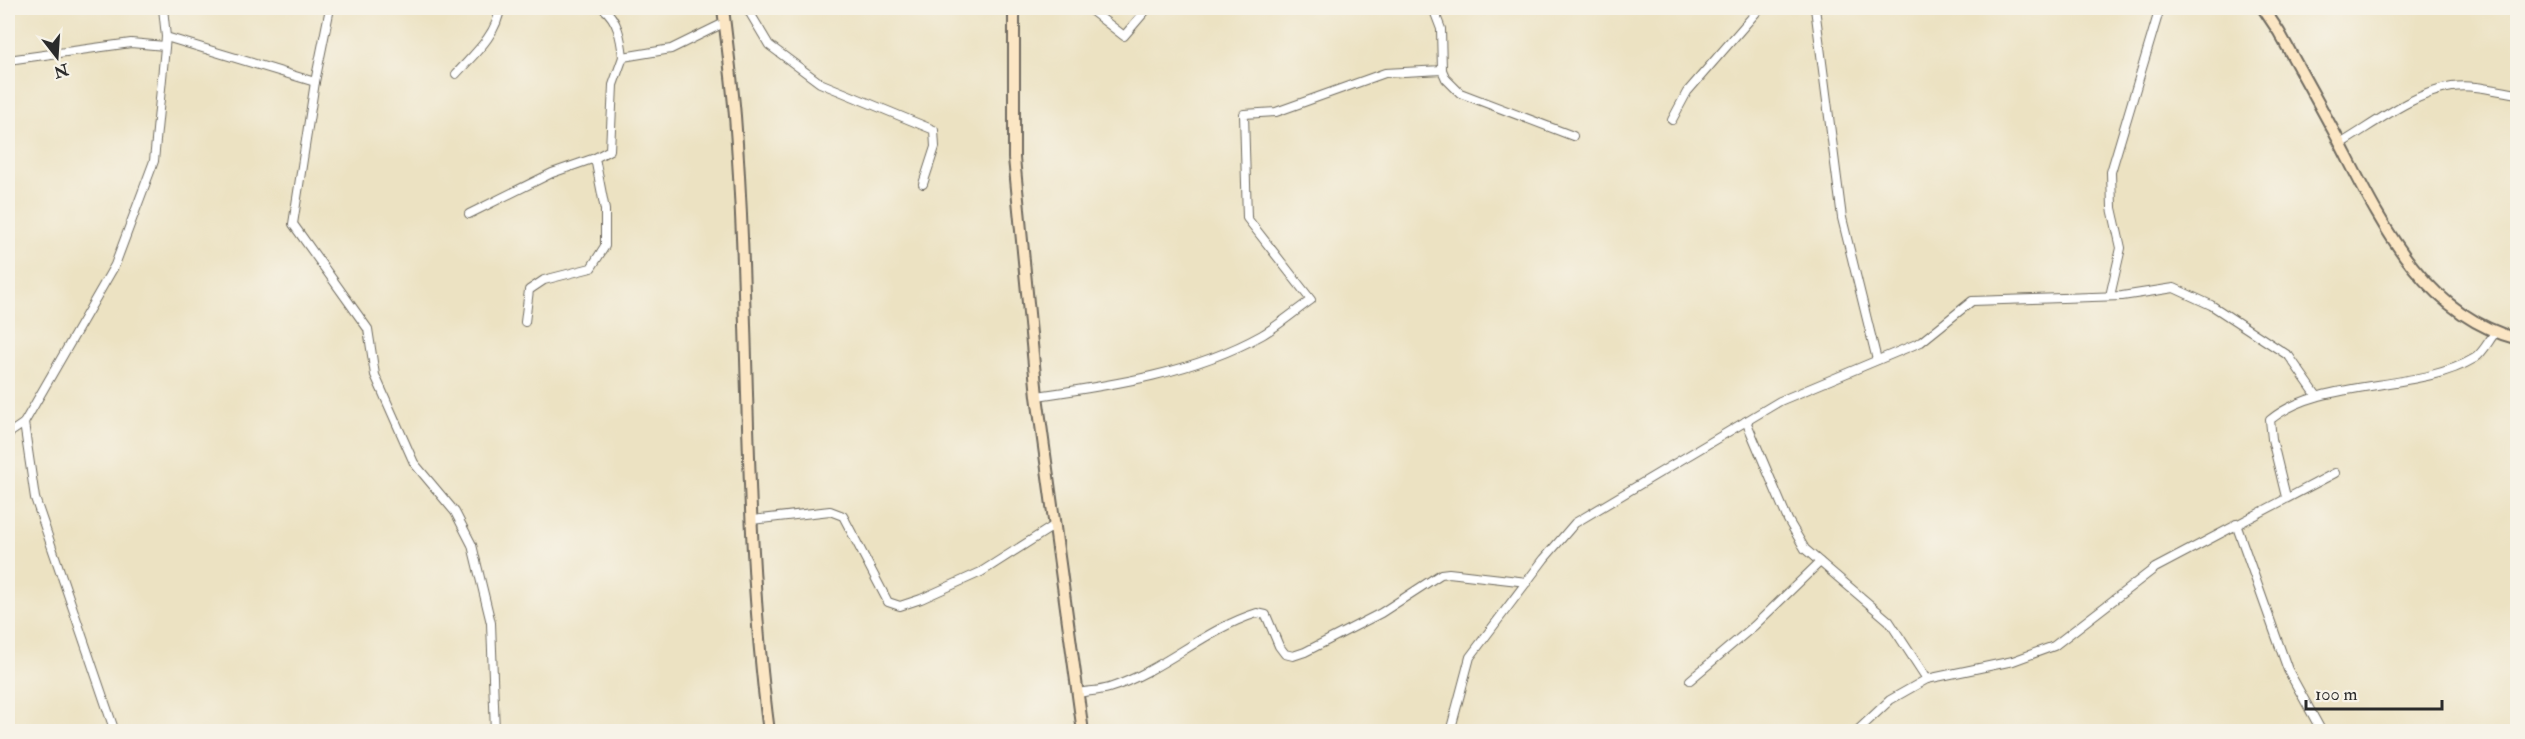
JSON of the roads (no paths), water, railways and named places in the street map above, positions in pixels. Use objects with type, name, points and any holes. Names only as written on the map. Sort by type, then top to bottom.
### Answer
[{"type":"street","points":[[8,434],[24,423],[115,265],[154,161],[166,37],[163,8]]},
{"type":"street","points":[[330,8],[315,82],[293,224],[368,329],[375,375],[414,463],[455,512],[472,545],[491,623],[495,732]]},
{"type":"street","points":[[456,74],[487,39],[499,16],[500,8]]},
{"type":"street","points":[[469,214],[552,172],[595,158],[610,150],[614,85],[623,57],[621,37],[612,15],[603,8]]},
{"type":"street","points":[[723,8],[735,116],[752,520],[759,637],[769,732]]},
{"type":"street","points":[[747,8],[769,45],[820,83],[934,130],[935,147],[923,184]]},
{"type":"street","points":[[1014,8],[1014,158],[1037,396],[1083,732]]},
{"type":"street","points":[[1088,8],[1124,36],[1148,8]]},
{"type":"street","points":[[1433,8],[1441,28],[1442,70],[1446,79],[1460,93],[1574,136]]},
{"type":"street","points":[[1672,120],[1687,92],[1760,8]]},
{"type":"street","points":[[1815,8],[1842,218],[1876,360]]},
{"type":"street","points":[[2110,296],[2121,248],[2112,208],[2111,172],[2160,8]]},
{"type":"street","points":[[2263,8],[2279,32],[2377,217],[2406,259],[2429,286],[2459,312],[2495,333],[2517,339]]},
{"type":"street","points":[[623,57],[671,49],[724,23]]},
{"type":"street","points":[[166,37],[315,82]]},
{"type":"street","points":[[8,60],[130,44],[165,46]]},
{"type":"street","points":[[1037,396],[1098,387],[1185,368],[1262,335],[1311,300],[1247,218],[1244,114],[1276,112],[1385,73],[1442,70]]},
{"type":"street","points":[[2340,144],[2424,95],[2452,87],[2474,87],[2517,94]]},
{"type":"street","points":[[525,322],[529,290],[544,280],[591,268],[605,246],[605,210],[595,158]]},
{"type":"street","points":[[1450,732],[1470,657],[1575,523],[1780,401],[1921,342],[1972,301],[2110,296],[2174,288],[2211,305],[2289,356],[2317,396]]},
{"type":"street","points":[[2286,497],[2272,439],[2270,420],[2286,407],[2317,396],[2398,382],[2446,369],[2476,357],[2495,333]]},
{"type":"street","points":[[1746,421],[1788,520],[1805,549],[1889,621],[1927,678]]},
{"type":"street","points":[[24,423],[35,498],[115,732]]},
{"type":"street","points":[[1856,732],[1890,700],[1927,678],[2013,661],[2054,646],[2155,568],[2335,473]]},
{"type":"street","points":[[752,520],[830,511],[843,516],[888,602],[900,606],[981,572],[1055,525]]},
{"type":"street","points":[[2236,524],[2288,670],[2322,732]]},
{"type":"street","points":[[1690,680],[1754,626],[1820,562]]},
{"type":"street","points":[[1077,693],[1119,685],[1142,674],[1204,635],[1257,613],[1266,615],[1279,646],[1285,654],[1293,656],[1381,613],[1441,574],[1527,582]]}]
